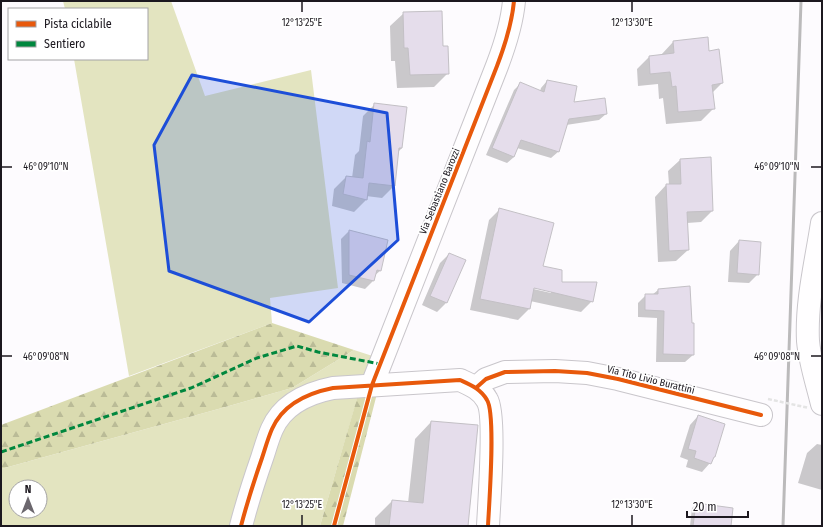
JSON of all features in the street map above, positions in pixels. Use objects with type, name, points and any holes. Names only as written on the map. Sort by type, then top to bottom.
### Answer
[{"type":"street","name":"Via Sebastiano Barozzi","points":[[372,385],[506,43],[514,1]]},
{"type":"street","points":[[816,406],[808,329],[810,296],[822,223]]},
{"type":"street","name":"Via Tito Livio Burattini","points":[[476,387],[486,379],[505,372],[587,372],[765,407]]},
{"type":"street","points":[[241,526],[252,485],[272,428],[280,416],[289,407],[302,398],[316,392],[333,388],[460,380],[476,387],[488,400],[492,420],[488,526]]},
{"type":"path","points":[[765,407],[816,406]]},
{"type":"highlighted area","points":[[192,75],[387,113],[398,240],[309,322],[169,271],[154,145]]},
{"type":"green space","points":[[63,1],[171,1],[205,96],[311,70],[338,288],[270,298],[272,323],[129,376],[74,60],[148,60],[148,8],[65,8]]},
{"type":"green space","points":[[272,323],[354,350],[292,388],[1,469],[1,425]]},
{"type":"green space","points":[[354,350],[388,361],[362,382],[320,526],[1,526],[1,469],[292,388]]},
{"type":"green space","points":[[381,378],[343,526],[320,526],[362,381]]},
{"type":"building","points":[[442,11],[443,46],[448,46],[449,74],[410,75],[408,48],[404,48],[403,12]]},
{"type":"building","points":[[708,37],[709,51],[719,49],[723,83],[712,85],[715,109],[678,112],[676,86],[672,87],[670,72],[650,74],[649,56],[674,53],[673,41]]},
{"type":"building","points":[[547,80],[577,86],[574,102],[605,98],[607,114],[569,119],[559,152],[521,140],[514,157],[492,148],[520,82],[544,92]]},
{"type":"building","points":[[374,103],[407,107],[402,148],[399,148],[395,186],[369,183],[367,200],[343,194],[346,176],[363,178],[367,141],[370,142]]},
{"type":"building","points":[[711,157],[713,211],[687,212],[689,250],[669,251],[666,184],[681,184],[680,159]]},
{"type":"building","points":[[499,208],[554,223],[543,266],[562,270],[562,282],[597,282],[593,302],[534,288],[530,309],[480,299]]},
{"type":"building","points":[[349,230],[388,240],[381,271],[377,270],[374,281],[349,275]]},
{"type":"building","points":[[739,240],[761,242],[759,275],[737,273]]},
{"type":"building","points":[[449,253],[466,260],[447,303],[430,296]]},
{"type":"building","points":[[690,286],[692,323],[694,323],[694,355],[663,354],[664,311],[645,310],[645,294],[658,294],[658,289]]},
{"type":"building","points":[[698,415],[725,424],[715,457],[711,464],[694,458],[696,451],[688,449]]},
{"type":"building","points":[[431,421],[478,425],[468,526],[389,526],[392,500],[423,503]]},
{"type":"building","points":[[696,503],[733,508],[731,526],[693,526]]},
{"type":"railway","points":[[783,526],[801,1]]},
{"type":"marked path","points":[[1,452],[191,388],[257,358],[297,346],[318,352],[380,364]]},
{"type":"cycle path","points":[[334,526],[372,385],[500,58],[510,26],[514,1]]},
{"type":"cycle path","points":[[477,387],[486,379],[505,372],[555,371],[587,373],[618,379],[761,415]]},
{"type":"cycle path","points":[[241,526],[253,484],[272,429],[283,413],[297,401],[314,393],[333,388],[460,380],[479,390],[485,396],[490,409],[492,440],[488,526]]}]
